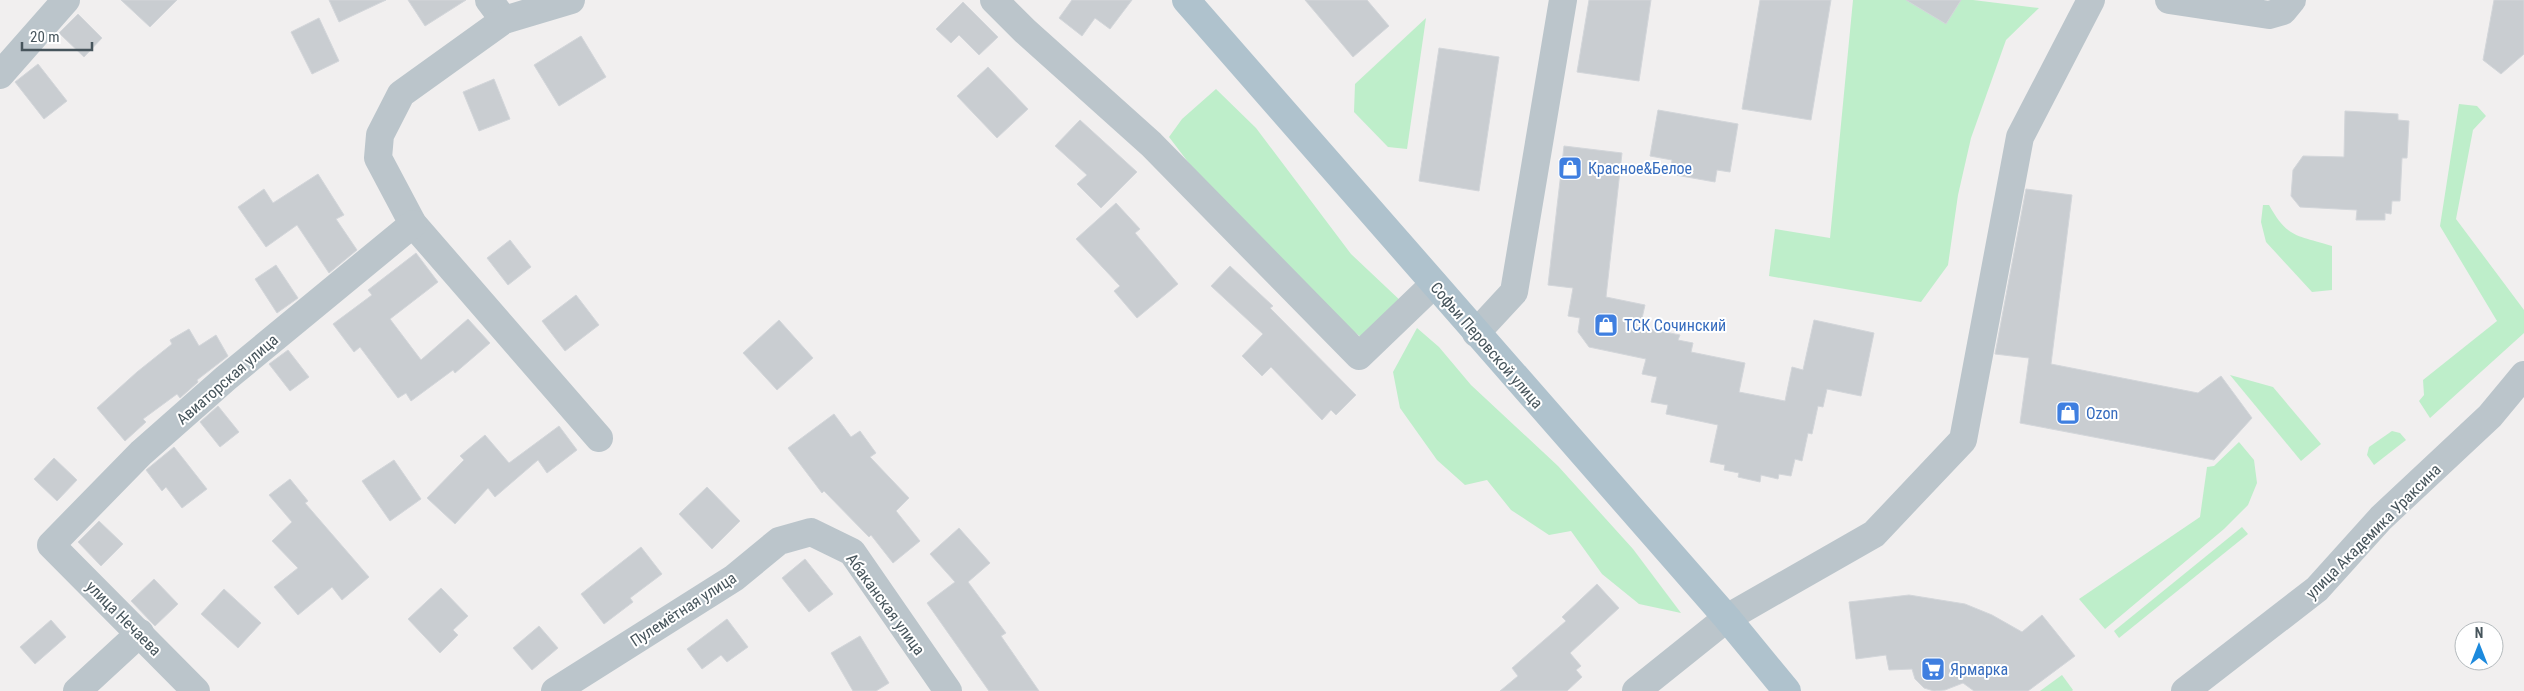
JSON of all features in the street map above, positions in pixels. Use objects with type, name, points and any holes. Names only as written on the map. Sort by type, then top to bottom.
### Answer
[{"type":"main road","name":"Софьи Перовской улица","points":[[1186,0],[1727,618],[1787,691]]},
{"type":"street","points":[[0,75],[66,0]]},
{"type":"street","points":[[570,0],[496,10],[401,94],[380,135],[378,158],[413,224],[599,438]]},
{"type":"street","points":[[994,0],[1025,31],[1151,144],[1359,356],[1434,284]]},
{"type":"street","points":[[1476,333],[1514,292],[1563,0]]},
{"type":"street","points":[[1636,691],[1727,618],[1874,534],[1963,440],[2020,136],[2091,0]]},
{"type":"street","points":[[2169,0],[2269,15],[2283,11],[2292,0]]},
{"type":"street","name":"Авиаторская улица","points":[[51,545],[141,453],[219,384],[413,224]]},
{"type":"street","name":"улица Академика Ураксина","points":[[2185,691],[2317,589],[2382,518],[2490,416],[2524,375]]},
{"type":"street","name":"Пулемётная улица","points":[[570,687],[734,578],[779,541],[811,532]]},
{"type":"street","name":"Абаканская улица","points":[[811,532],[852,552],[948,691]]},
{"type":"street","name":"улица Нечаева","points":[[51,545],[196,691]]},
{"type":"street","points":[[77,691],[140,633]]},
{"type":"green space","points":[[1853,0],[1973,0],[2039,8],[2006,40],[1971,138],[1958,195],[1948,265],[1921,302],[1769,276],[1775,229],[1830,238]]},
{"type":"green space","points":[[1426,18],[1407,149],[1388,147],[1354,112],[1355,84]]},
{"type":"green space","points":[[1216,89],[1256,128],[1351,254],[1404,304],[1361,337],[1335,318],[1214,196],[1169,137],[1182,119]]},
{"type":"green space","points":[[2459,104],[2477,106],[2486,116],[2473,130],[2456,219],[2524,310],[2524,333],[2430,418],[2419,401],[2424,395],[2423,380],[2497,321],[2440,226]]},
{"type":"green space","points":[[2263,205],[2269,205],[2282,224],[2294,234],[2332,246],[2332,290],[2312,292],[2266,242],[2261,222]]},
{"type":"green space","points":[[1417,328],[1439,347],[1471,385],[1558,466],[1633,549],[1681,613],[1639,604],[1602,574],[1571,531],[1549,535],[1511,510],[1487,480],[1465,485],[1437,460],[1400,408],[1393,372]]},
{"type":"green space","points":[[2230,375],[2273,387],[2321,444],[2301,461]]},
{"type":"green space","points":[[2392,431],[2400,433],[2406,440],[2374,465],[2367,455],[2369,447]]},
{"type":"green space","points":[[2239,442],[2254,460],[2257,483],[2248,505],[2224,529],[2105,629],[2079,599],[2200,517],[2207,467],[2214,466]]},
{"type":"green space","points":[[2242,527],[2248,534],[2119,638],[2114,631]]},
{"type":"green space","points":[[2062,675],[2072,691],[2040,691]]},
{"type":"building","points":[[121,0],[177,0],[150,27]]},
{"type":"building","points":[[329,0],[386,0],[339,22]]},
{"type":"building","points":[[408,0],[466,0],[425,26]]},
{"type":"building","points":[[1072,0],[1132,0],[1110,29],[1095,18],[1082,36],[1059,18]]},
{"type":"building","points":[[1305,0],[1367,0],[1389,26],[1353,57]]},
{"type":"building","points":[[1589,0],[1651,0],[1639,81],[1577,72]]},
{"type":"building","points":[[1760,0],[1831,0],[1811,120],[1742,109]]},
{"type":"building","points":[[1906,0],[1961,0],[1946,24]]},
{"type":"building","points":[[2494,0],[2524,0],[2524,54],[2501,74],[2483,60]]},
{"type":"building","points":[[963,2],[998,37],[979,55],[959,35],[951,43],[936,29]]},
{"type":"building","points":[[78,14],[102,38],[84,57],[59,33]]},
{"type":"building","points":[[319,18],[339,61],[312,74],[291,32]]},
{"type":"building","points":[[581,36],[606,77],[559,106],[534,65]]},
{"type":"building","points":[[1439,48],[1499,57],[1479,191],[1419,181]]},
{"type":"building","points":[[38,64],[67,101],[44,119],[15,82]]},
{"type":"building","points":[[988,67],[1028,109],[997,138],[957,96]]},
{"type":"building","points":[[494,79],[510,119],[479,131],[463,92]]},
{"type":"building","points":[[1658,110],[1738,124],[1730,172],[1717,170],[1715,182],[1670,174],[1672,160],[1650,156]]},
{"type":"building","points":[[2345,111],[2398,114],[2398,120],[2409,121],[2407,158],[2402,158],[2400,201],[2392,201],[2391,214],[2385,213],[2385,220],[2356,220],[2357,210],[2300,207],[2291,196],[2293,170],[2303,156],[2344,157]]},
{"type":"building","points":[[1080,120],[1137,172],[1101,208],[1077,184],[1087,175],[1055,146]]},
{"type":"building","points":[[1564,146],[1622,153],[1606,297],[1645,305],[1640,327],[1680,335],[1678,340],[1693,343],[1691,352],[1745,363],[1739,392],[1785,401],[1792,367],[1803,370],[1814,320],[1874,333],[1861,396],[1827,389],[1823,407],[1818,406],[1812,434],[1808,433],[1802,461],[1795,459],[1791,476],[1779,474],[1778,479],[1761,475],[1760,482],[1738,477],[1739,473],[1724,470],[1725,465],[1710,462],[1718,425],[1666,414],[1668,405],[1651,402],[1657,377],[1642,374],[1646,359],[1589,347],[1578,332],[1580,318],[1568,316],[1573,288],[1548,285]]},
{"type":"building","points":[[318,174],[344,215],[336,219],[357,250],[329,273],[297,225],[266,247],[238,207],[264,189],[273,203]]},
{"type":"building","points":[[2026,189],[2072,195],[2051,364],[2198,393],[2221,376],[2252,418],[2214,460],[2020,423],[2029,358],[1995,354]]},
{"type":"building","points":[[1116,203],[1140,229],[1135,233],[1178,284],[1137,318],[1114,291],[1120,286],[1076,239]]},
{"type":"building","points":[[510,240],[531,267],[508,285],[487,258]]},
{"type":"building","points":[[416,253],[438,282],[390,319],[421,360],[468,319],[490,343],[455,373],[453,370],[411,401],[406,393],[398,398],[360,347],[354,352],[333,324],[372,295],[368,290]]},
{"type":"building","points":[[276,265],[298,298],[277,313],[255,279]]},
{"type":"building","points":[[1230,266],[1273,306],[1270,308],[1356,395],[1336,415],[1331,410],[1322,420],[1271,367],[1262,376],[1242,356],[1263,334],[1211,286]]},
{"type":"building","points":[[576,295],[599,325],[565,351],[542,321]]},
{"type":"building","points":[[779,320],[813,358],[777,390],[743,353]]},
{"type":"building","points":[[189,329],[199,346],[216,335],[228,356],[197,380],[198,382],[180,398],[177,394],[143,419],[146,422],[125,441],[97,408],[172,344],[170,340]]},
{"type":"building","points":[[288,350],[309,377],[290,391],[269,364]]},
{"type":"building","points":[[218,406],[239,432],[220,447],[200,422]]},
{"type":"building","points":[[834,414],[851,437],[860,431],[876,453],[870,457],[909,498],[896,511],[920,541],[893,563],[871,535],[869,537],[824,491],[822,493],[788,448]]},
{"type":"building","points":[[559,426],[577,450],[547,473],[538,460],[495,497],[488,488],[455,524],[427,498],[464,460],[460,456],[485,435],[509,463]]},
{"type":"building","points":[[174,447],[207,489],[182,508],[166,487],[162,491],[146,470]]},
{"type":"building","points":[[54,458],[77,480],[57,501],[34,479]]},
{"type":"building","points":[[394,460],[421,499],[390,521],[362,481]]},
{"type":"building","points":[[290,479],[308,501],[305,503],[369,577],[342,600],[332,587],[298,615],[274,587],[298,568],[272,541],[292,522],[269,495]]},
{"type":"building","points":[[707,487],[740,521],[712,549],[679,514]]},
{"type":"building","points":[[99,521],[123,544],[101,566],[78,542]]},
{"type":"building","points":[[959,528],[990,563],[968,582],[1006,633],[1001,636],[1039,691],[989,691],[927,603],[955,582],[930,554]]},
{"type":"building","points":[[641,547],[662,574],[630,598],[633,602],[604,624],[581,594]]},
{"type":"building","points":[[805,559],[833,594],[809,612],[782,578]]},
{"type":"building","points":[[154,579],[178,604],[155,626],[131,601]]},
{"type":"building","points":[[1597,584],[1619,608],[1570,653],[1581,666],[1576,670],[1582,677],[1567,691],[1500,691],[1518,676],[1512,668],[1566,621],[1562,617]]},
{"type":"building","points":[[441,588],[468,616],[453,630],[458,635],[440,653],[408,619]]},
{"type":"building","points":[[224,589],[261,623],[238,648],[201,614]]},
{"type":"building","points":[[1909,595],[1965,604],[1992,615],[2022,632],[2042,615],[2075,656],[2028,691],[1974,691],[1963,683],[1945,690],[1934,691],[1924,688],[1915,679],[1912,669],[1889,670],[1886,655],[1856,659],[1849,602]]},
{"type":"building","points":[[727,619],[748,647],[727,662],[721,655],[702,669],[687,649]]},
{"type":"building","points":[[51,620],[66,637],[35,664],[20,647]]},
{"type":"building","points":[[539,626],[558,648],[532,670],[513,648]]},
{"type":"building","points":[[860,636],[889,683],[876,691],[853,691],[831,653]]},
{"type":"place","name":"Красное&Белое","points":[[1570,168]]},
{"type":"place","name":"ТСК Сочинский","points":[[1606,325]]},
{"type":"place","name":"Ozon","points":[[2068,413]]},
{"type":"place","name":"Ярмарка","points":[[1933,669]]}]
